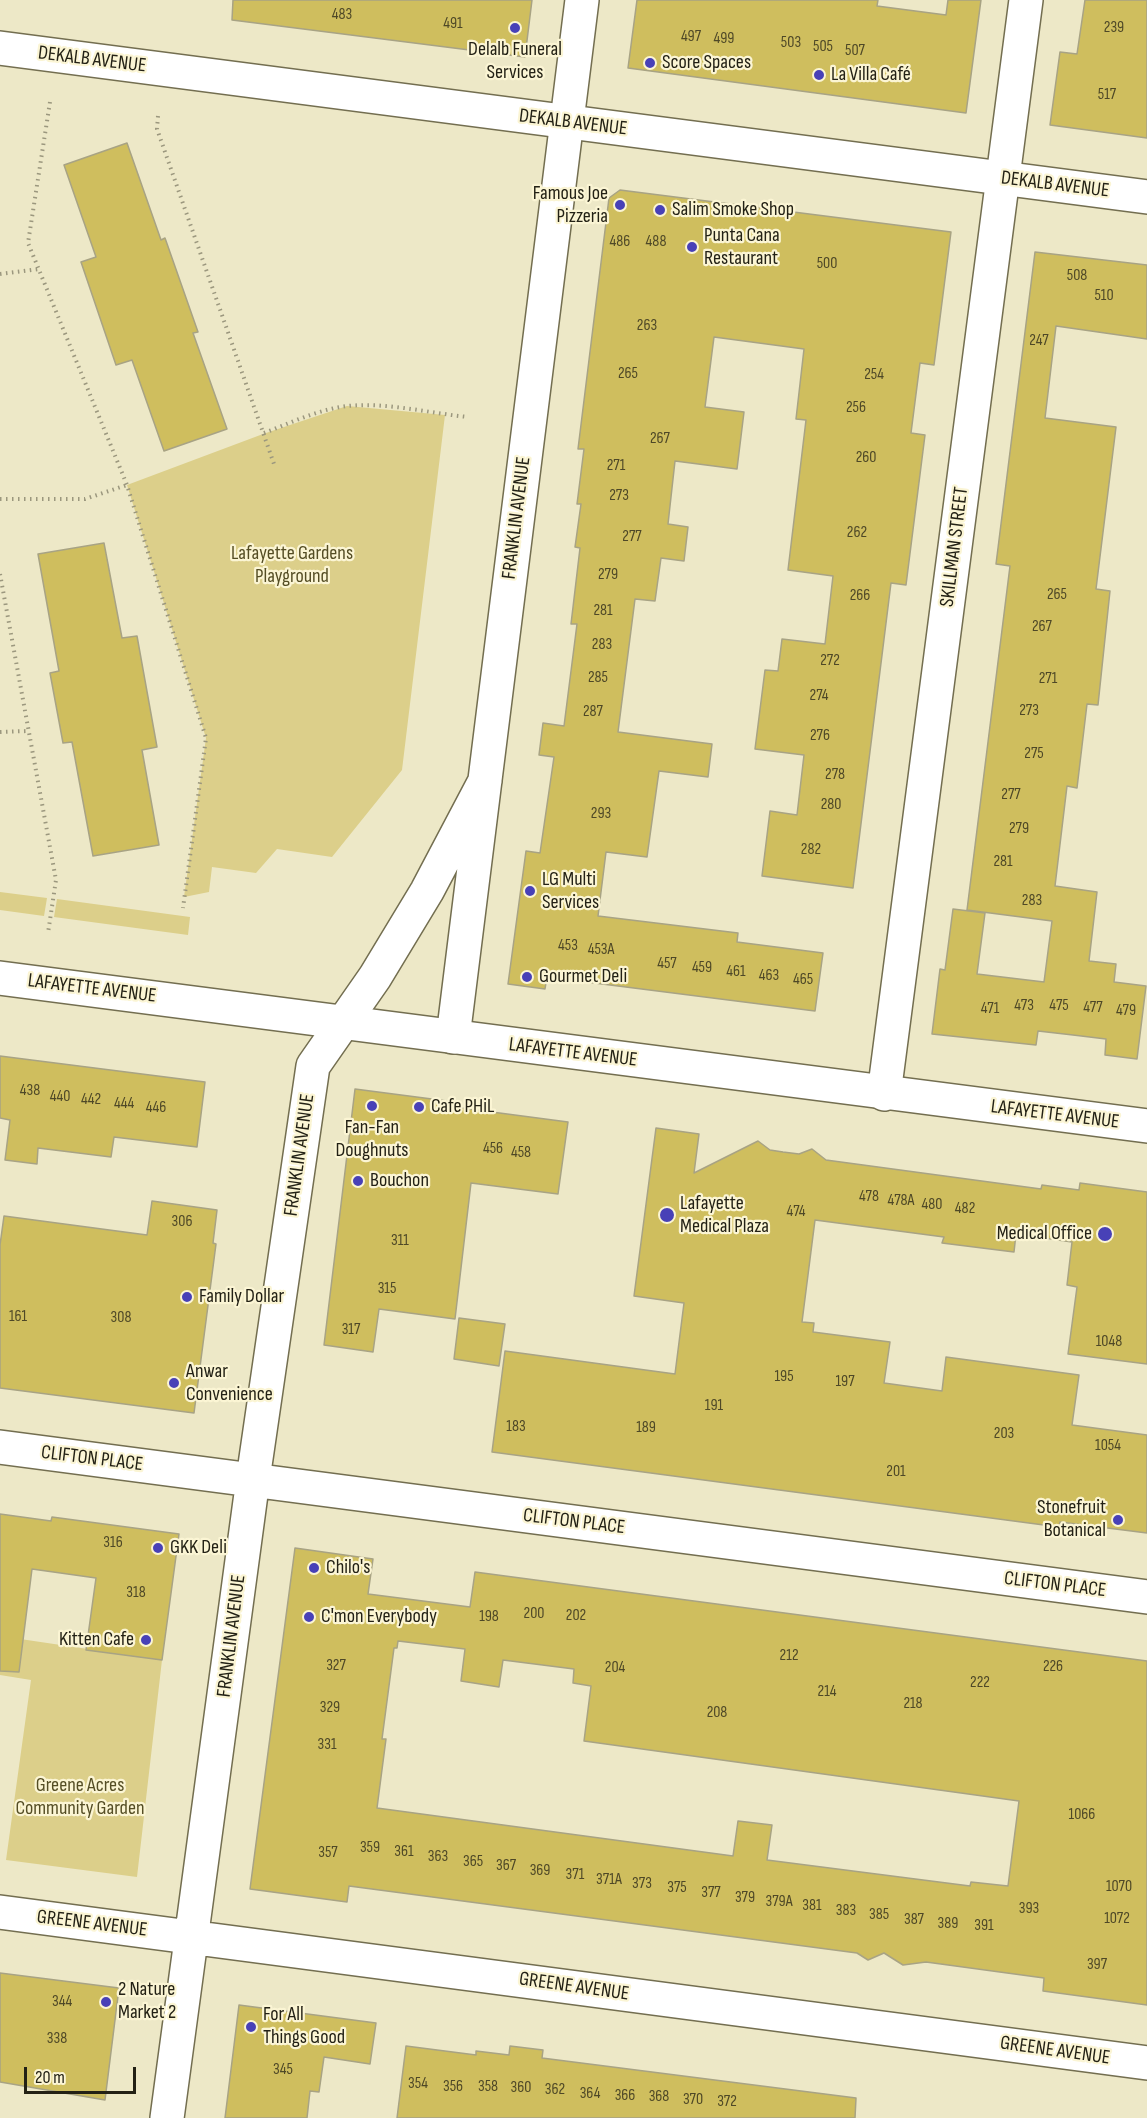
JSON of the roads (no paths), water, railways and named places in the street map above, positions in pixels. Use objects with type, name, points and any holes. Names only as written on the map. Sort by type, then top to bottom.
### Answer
[{"type":"street","name":"FRANKLIN AVENUE","points":[[453,1037],[582,0]]},
{"type":"street","name":"SKILLMAN STREET","points":[[884,1094],[1026,0]]},
{"type":"street","name":"DEKALB AVENUE","points":[[0,48],[1147,197]]},
{"type":"street","name":"FRANKLIN AVENUE","points":[[167,2118],[253,1479],[314,1066],[375,977],[427,891],[485,781]]},
{"type":"street","name":"LAFAYETTE AVENUE","points":[[0,978],[344,1021],[884,1094],[1147,1126]]},
{"type":"street","name":"CLIFTON PLACE","points":[[0,1447],[1147,1597]]},
{"type":"street","name":"GREENE AVENUE","points":[[0,1912],[1147,2064]]},
{"type":"place","name":"Delalb Funeral Services","points":[[515,28]]},
{"type":"place","name":"Score Spaces","points":[[650,63]]},
{"type":"place","name":"La Villa Café","points":[[819,75]]},
{"type":"place","name":"Famous Joe Pizzeria","points":[[620,205]]},
{"type":"place","name":"Salim Smoke Shop","points":[[660,210]]},
{"type":"place","name":"Punta Cana Restaurant","points":[[692,247]]},
{"type":"place","name":"LG Multi Services","points":[[530,891]]},
{"type":"place","name":"Gourmet Deli","points":[[527,977]]},
{"type":"place","name":"Fan-Fan Doughnuts","points":[[372,1106]]},
{"type":"place","name":"Cafe PHiL","points":[[419,1107]]},
{"type":"place","name":"Bouchon","points":[[358,1181]]},
{"type":"place","name":"Lafayette Medical Plaza","points":[[667,1215]]},
{"type":"place","name":"Medical Office","points":[[1105,1234]]},
{"type":"place","name":"Family Dollar","points":[[187,1297]]},
{"type":"place","name":"Anwar Convenience","points":[[174,1383]]},
{"type":"place","name":"Stonefruit Botanical","points":[[1118,1520]]},
{"type":"place","name":"GKK Deli","points":[[158,1548]]},
{"type":"place","name":"Chilo's","points":[[314,1568]]},
{"type":"place","name":"C'mon Everybody","points":[[309,1617]]},
{"type":"place","name":"Kitten Cafe","points":[[146,1640]]},
{"type":"place","name":"2 Nature Market 2","points":[[106,2002]]},
{"type":"place","name":"For All Things Good","points":[[251,2027]]},
{"type":"park label","name":"Lafayette Gardens Playground","points":[[292,566]]},
{"type":"park label","name":"Greene Acres Community Garden","points":[[80,1798]]}]
